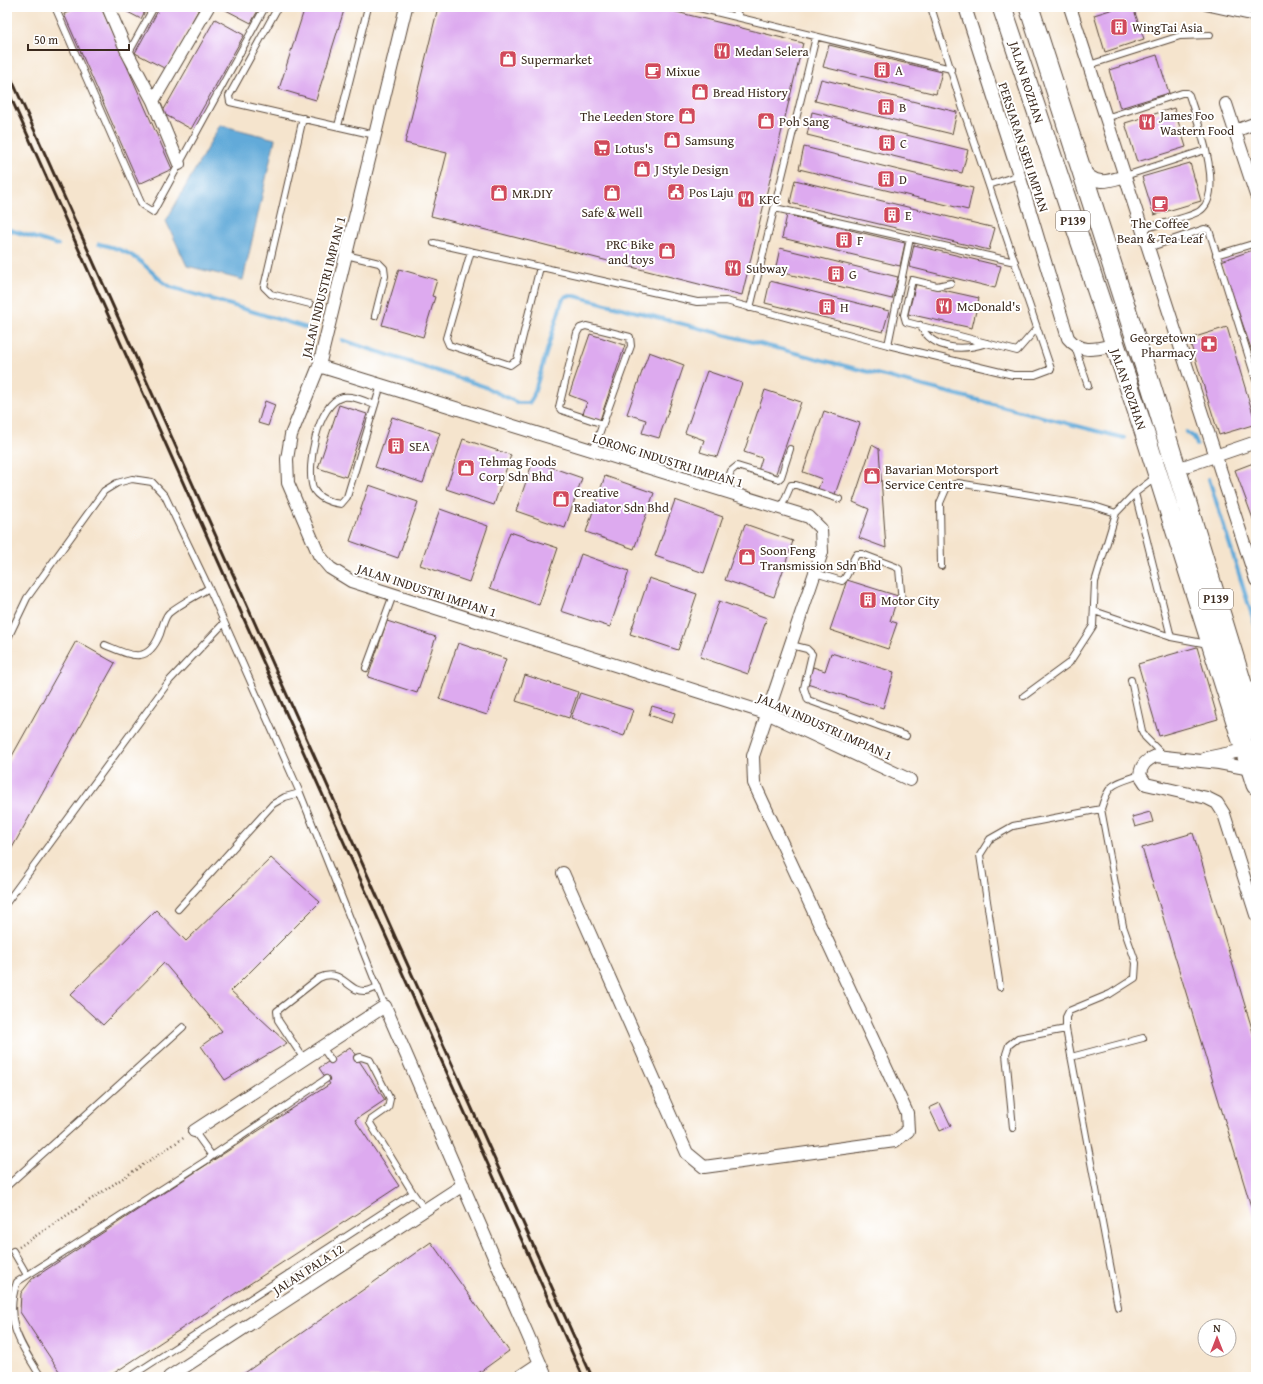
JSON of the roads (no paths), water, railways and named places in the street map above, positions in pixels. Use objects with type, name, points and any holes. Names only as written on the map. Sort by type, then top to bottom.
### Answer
[{"type":"main road","name":"JALAN ROZHAN","points":[[1002,7],[1158,476],[1251,768]]},
{"type":"main road","name":"JALAN ROZHAN","points":[[1029,7],[1177,469],[1256,729]]},
{"type":"main road","points":[[1158,476],[1177,469]]},
{"type":"street","points":[[108,7],[128,54],[153,101],[179,164]]},
{"type":"street","points":[[153,101],[208,7]]},
{"type":"street","name":"JALAN INDUSTRI IMPIAN 1","points":[[406,7],[319,366],[290,436],[287,459],[288,483],[319,555],[330,568],[351,581],[769,714],[910,780]]},
{"type":"street","name":"PERSIARAN SERI IMPIAN","points":[[965,7],[1019,175],[1068,338],[1075,347]]},
{"type":"street","points":[[1070,7],[1256,580]]},
{"type":"street","points":[[1226,104],[1256,195]]},
{"type":"street","points":[[1235,131],[1256,123]]},
{"type":"street","points":[[1080,167],[1089,177],[1105,182],[1125,176]]},
{"type":"street","points":[[1094,211],[1096,197],[1105,182]]},
{"type":"street","points":[[1075,347],[1096,349],[1114,345]]},
{"type":"street","name":"LORONG INDUSTRI IMPIAN 1","points":[[319,366],[809,517],[821,529],[822,552],[769,714],[753,756],[754,783],[907,1113],[908,1131],[895,1141],[704,1167],[687,1153],[563,873]]},
{"type":"street","points":[[1177,469],[1256,442]]},
{"type":"street","points":[[1251,768],[1198,760],[1156,756],[1148,759],[1141,768],[1140,775],[1146,784],[1207,798],[1217,803],[1224,814],[1256,915]]},
{"type":"street","points":[[1198,760],[1251,768]]},
{"type":"street","points":[[194,1131],[386,1006],[546,1377]]},
{"type":"street","name":"JALAN PALA 12","points":[[169,1377],[463,1185]]},
{"type":"street","points":[[519,1377],[540,1363]]},
{"type":"lane","points":[[55,7],[142,205],[152,212],[265,7]]},
{"type":"lane","points":[[128,54],[154,7]]},
{"type":"lane","points":[[278,7],[229,96],[230,102],[375,135]]},
{"type":"lane","points":[[338,126],[368,7]]},
{"type":"lane","points":[[695,7],[951,68]]},
{"type":"lane","points":[[732,7],[740,17]]},
{"type":"lane","points":[[434,243],[697,302],[726,301],[888,345],[1013,375],[1035,376],[1051,368],[931,7]]},
{"type":"lane","points":[[1206,7],[1256,18]]},
{"type":"lane","points":[[1089,65],[1180,36],[1210,35]]},
{"type":"lane","points":[[750,308],[816,37]]},
{"type":"lane","points":[[1106,118],[1182,93],[1187,93],[1189,95],[1210,168],[1210,190],[1207,204],[1200,211],[1142,229]]},
{"type":"lane","points":[[303,118],[264,287],[271,294],[310,304]]},
{"type":"lane","points":[[1125,176],[1205,150]]},
{"type":"lane","points":[[989,185],[1019,175]]},
{"type":"lane","points":[[775,208],[1015,262]]},
{"type":"lane","points":[[1148,248],[1208,229],[1256,380]]},
{"type":"lane","points":[[888,345],[910,238]]},
{"type":"lane","points":[[1216,255],[1256,243]]},
{"type":"lane","points":[[471,251],[446,341],[449,345],[510,365],[517,360],[540,267]]},
{"type":"lane","points":[[346,255],[378,263],[384,268],[385,276],[375,316]]},
{"type":"lane","points":[[952,284],[937,286],[912,280],[904,315],[906,322],[1017,351],[1037,328]]},
{"type":"lane","points":[[920,325],[925,334],[945,346],[961,349],[987,343]]},
{"type":"lane","points":[[593,451],[603,424],[632,341],[630,336],[586,326],[580,328],[577,333],[559,407],[561,410],[603,424]]},
{"type":"lane","name":"PERSIARAN SERI IMPIAN","points":[[1075,347],[1088,386]]},
{"type":"lane","points":[[375,405],[350,397],[342,397],[332,404],[322,417],[315,439],[310,474],[313,490],[329,503],[341,504],[347,497],[375,405],[381,385]]},
{"type":"lane","points":[[724,491],[731,471],[737,466],[779,479],[790,449]]},
{"type":"lane","points":[[1024,696],[1069,663],[1093,626],[1095,582],[1116,513],[1135,493],[1158,476]]},
{"type":"lane","points":[[7,640],[27,598],[104,492],[117,483],[132,479],[152,482],[165,496],[209,588],[300,793],[386,1006]]},
{"type":"lane","points":[[941,566],[940,503],[948,487],[958,482],[1091,505],[1116,513]]},
{"type":"lane","points":[[781,508],[791,485],[796,484],[839,499]]},
{"type":"lane","points":[[1135,493],[1171,637]]},
{"type":"lane","points":[[815,573],[842,581],[845,579],[854,557],[858,554],[862,554],[898,569],[902,602]]},
{"type":"lane","points":[[105,645],[132,656],[140,656],[147,653],[155,645],[168,614],[209,588]]},
{"type":"lane","points":[[366,668],[393,595]]},
{"type":"lane","points":[[1094,612],[1171,637],[1212,645]]},
{"type":"lane","points":[[7,902],[170,680],[224,623]]},
{"type":"lane","points":[[792,645],[807,649],[812,654],[804,688],[808,700],[906,736]]},
{"type":"lane","points":[[1131,680],[1142,731],[1145,737],[1164,756]]},
{"type":"lane","points":[[1118,1307],[1071,1057],[1066,1029],[1066,1016],[1069,1011],[1110,994],[1135,978],[1136,964],[1123,926],[1101,809],[1106,791],[1114,783],[1140,775]]},
{"type":"lane","points":[[178,909],[273,804],[285,797],[300,793]]},
{"type":"lane","points":[[1000,987],[980,855],[990,839],[1013,826],[1101,809]]},
{"type":"lane","points":[[304,1059],[278,1020],[277,1011],[327,974],[335,975],[361,991],[367,991],[378,986]]},
{"type":"lane","points":[[7,1186],[183,1027]]},
{"type":"lane","points":[[1013,1128],[1006,1054],[1008,1044],[1018,1038],[1066,1029]]},
{"type":"lane","points":[[1071,1057],[1143,1038]]},
{"type":"lane","points":[[322,1047],[331,1060]]},
{"type":"lane","points":[[357,1058],[362,1057],[370,1060],[390,1099],[388,1108],[371,1120],[370,1123],[425,1210]]},
{"type":"lane","points":[[41,1377],[18,1340],[11,1312],[12,1296],[17,1282],[212,1156],[326,1079]]},
{"type":"lane","points":[[194,1131],[212,1156]]},
{"type":"lane","points":[[130,1377],[413,1193]]},
{"type":"lane","points":[[13,1250],[27,1275]]},
{"type":"lane","points":[[288,1274],[299,1292]]},
{"type":"water","points":[[220,125],[275,139],[243,280],[187,266],[166,221]]},
{"type":"waterway","points":[[7,229],[58,245]]},
{"type":"waterway","points":[[99,244],[116,248],[127,253],[137,259],[163,282],[171,287],[307,328]]},
{"type":"waterway","points":[[342,340],[483,386],[518,403],[529,403],[533,397],[562,301],[566,296],[575,296],[1124,438]]},
{"type":"waterway","points":[[1186,432],[1194,437],[1197,445]]},
{"type":"waterway","points":[[1209,479],[1256,628]]},
{"type":"railway","points":[[7,69],[592,1377]]},
{"type":"railway","points":[[7,89],[583,1377]]},
{"type":"place","name":"WingTai Asia","points":[[1119,27]]},
{"type":"place","name":"Medan Selera","points":[[722,51]]},
{"type":"place","name":"Supermarket","points":[[508,59]]},
{"type":"place","name":"A","points":[[882,70]]},
{"type":"place","name":"Mixue","points":[[653,71]]},
{"type":"place","name":"Bread History","points":[[700,92]]},
{"type":"place","name":"B","points":[[886,107]]},
{"type":"place","name":"The Leeden Store","points":[[687,116]]},
{"type":"place","name":"Poh Sang","points":[[766,121]]},
{"type":"place","name":"James Foo Wastern Food","points":[[1147,122]]},
{"type":"place","name":"Samsung","points":[[672,140]]},
{"type":"place","name":"C","points":[[887,143]]},
{"type":"place","name":"Lotus's","points":[[602,148]]},
{"type":"place","name":"J Style Design","points":[[642,169]]},
{"type":"place","name":"D","points":[[886,179]]},
{"type":"place","name":"Pos Laju","points":[[676,192]]},
{"type":"place","name":"MR.DIY","points":[[499,193]]},
{"type":"place","name":"Safe & Well","points":[[612,193]]},
{"type":"place","name":"KFC","points":[[746,199]]},
{"type":"place","name":"The Coffee Bean & Tea Leaf","points":[[1160,204]]},
{"type":"place","name":"E","points":[[892,215]]},
{"type":"place","name":"F","points":[[844,240]]},
{"type":"place","name":"PRC Bike and toys","points":[[667,251]]},
{"type":"place","name":"Subway","points":[[733,268]]},
{"type":"place","name":"G","points":[[836,274]]},
{"type":"place","name":"McDonald's","points":[[944,306]]},
{"type":"place","name":"H","points":[[827,307]]},
{"type":"place","name":"Georgetown Pharmacy","points":[[1209,344]]},
{"type":"place","name":"SEA","points":[[396,446]]},
{"type":"place","name":"Tehmag Foods Corp Sdn Bhd","points":[[466,468]]},
{"type":"place","name":"Bavarian Motorsport Service Centre","points":[[872,476]]},
{"type":"place","name":"Creative Radiator Sdn Bhd","points":[[561,499]]},
{"type":"place","name":"Soon Feng Transmission Sdn Bhd","points":[[747,557]]},
{"type":"place","name":"Motor City","points":[[868,600]]}]
